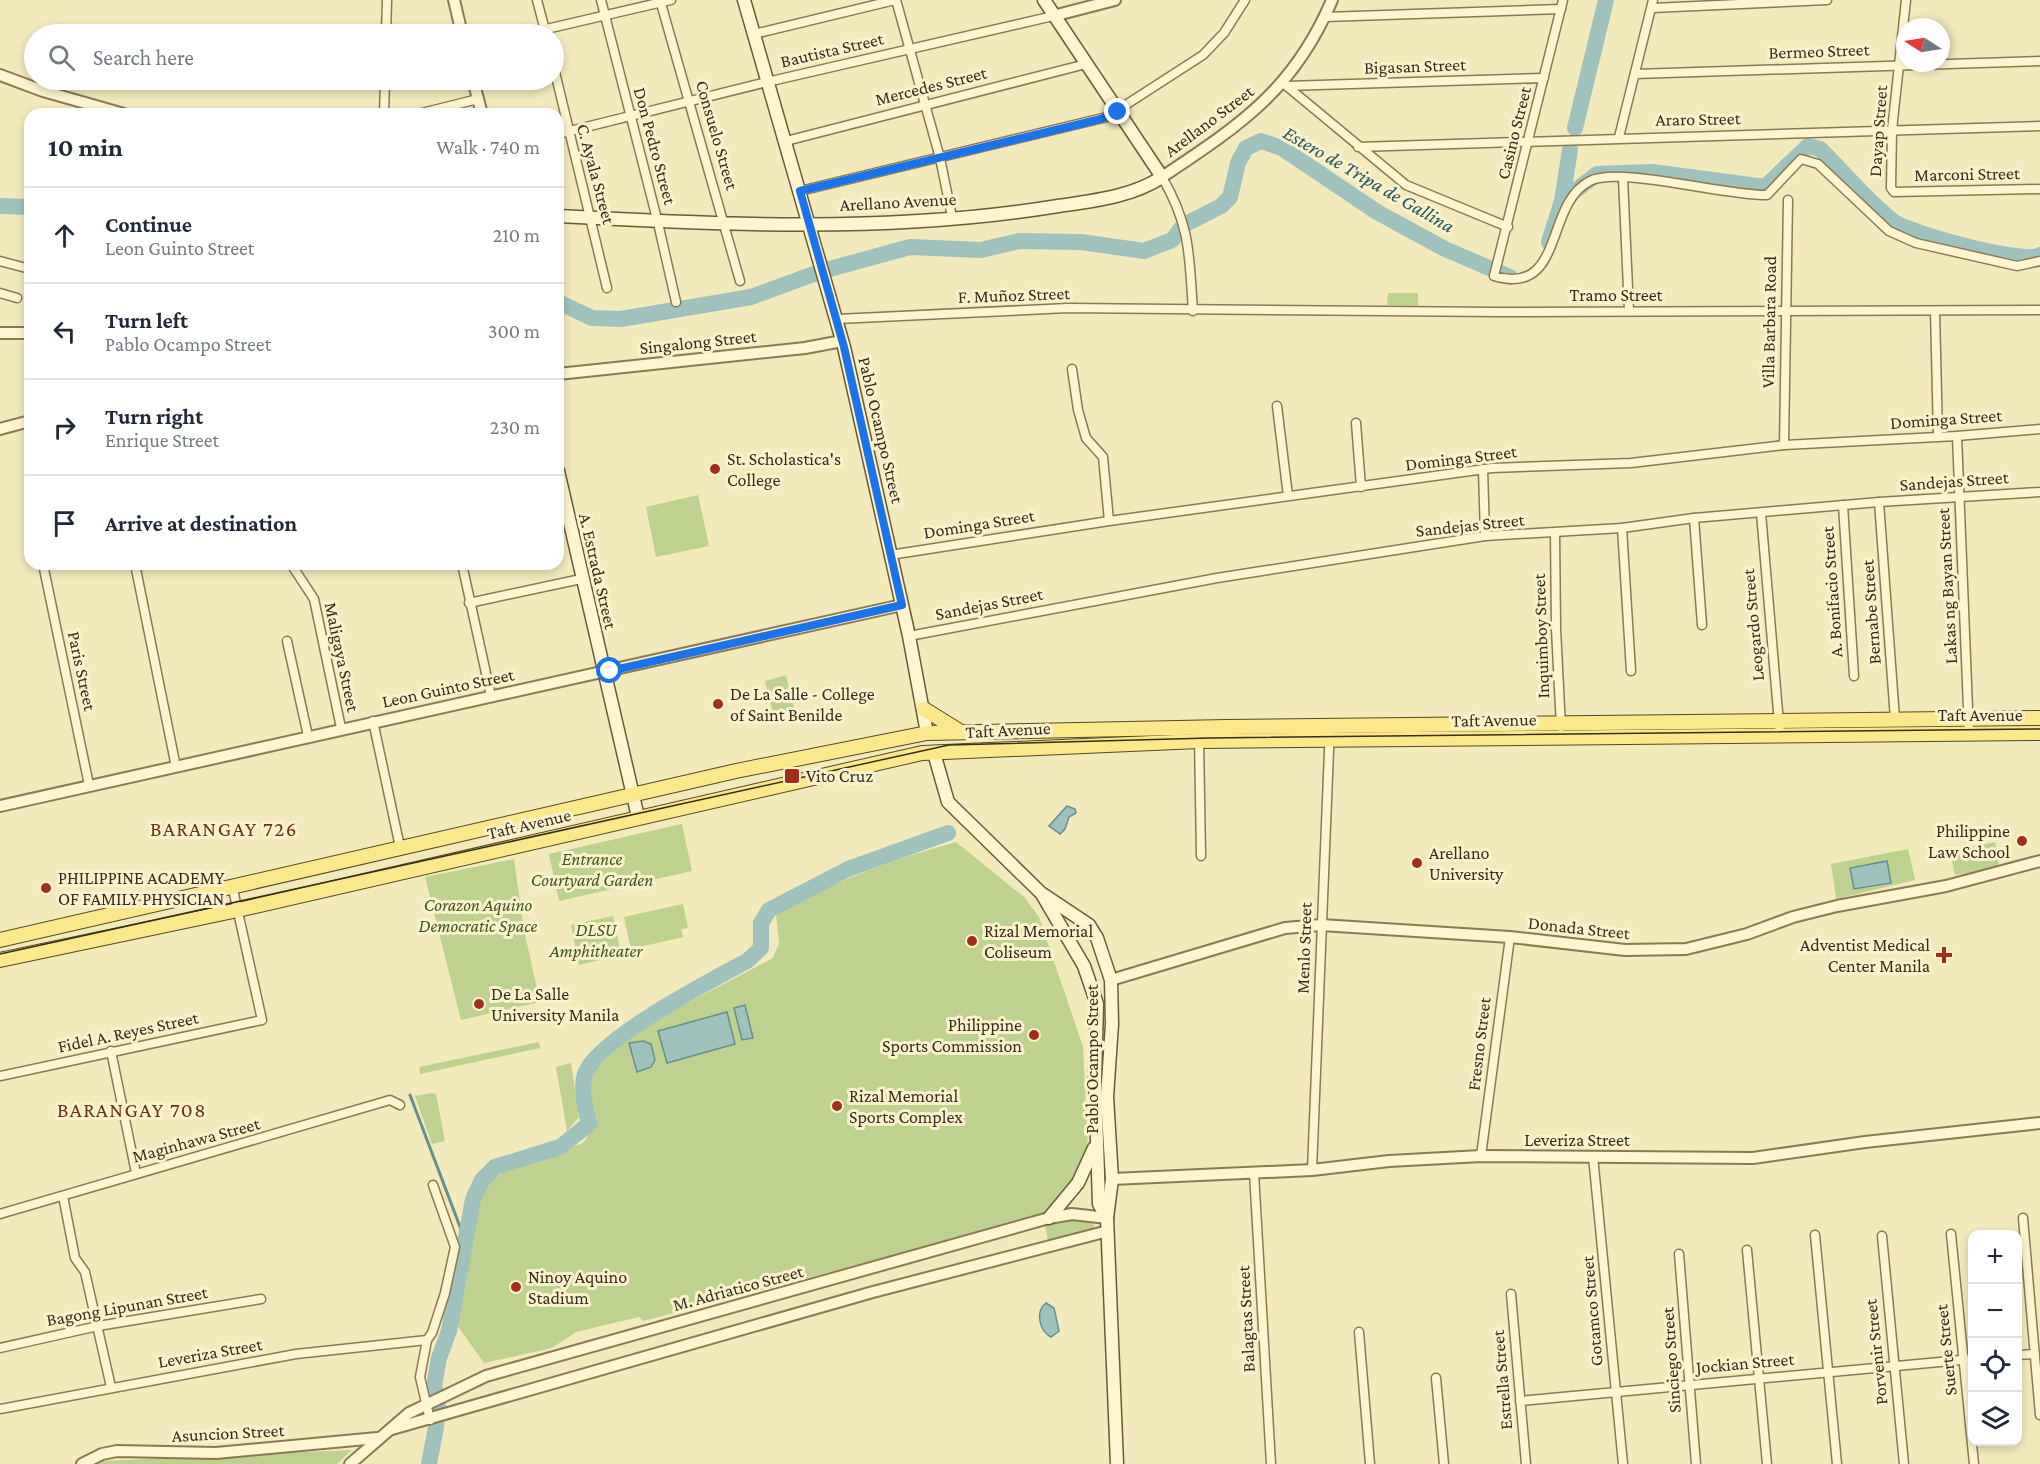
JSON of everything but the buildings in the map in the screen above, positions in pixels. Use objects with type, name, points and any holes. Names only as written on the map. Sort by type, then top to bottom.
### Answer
[{"type":"main road","name":"Pablo Ocampo Street","points":[[744,0],[837,319],[909,636],[927,733]]},
{"type":"main road","points":[[1044,0],[1162,177]]},
{"type":"main road","name":"Arellano Avenue","points":[[564,216],[658,223],[809,225],[1017,213],[1084,202],[1139,189],[1162,177]]},
{"type":"main road","name":"A. Estrada Street","points":[[564,499],[638,818]]},
{"type":"main road","points":[[924,709],[949,727],[966,734]]},
{"type":"main road","name":"Taft Avenue","points":[[1850,727],[1895,719],[2040,718]]},
{"type":"main road","name":"Taft Avenue","points":[[0,940],[400,846],[736,771],[927,733],[1199,734],[1850,727],[1969,733],[2040,733]]},
{"type":"main road","name":"Taft Avenue","points":[[0,960],[238,910],[922,753],[1199,734]]},
{"type":"main road","name":"Pablo Ocampo Street","points":[[934,753],[948,802],[1041,894],[1089,925],[1097,938],[1110,980],[1107,1097],[1112,1179],[1107,1224],[1117,1464]]},
{"type":"main road","points":[[469,832],[476,854]]},
{"type":"main road","name":"Pablo Ocampo Street","points":[[1041,894],[1084,966],[1097,1004],[1096,1142],[1099,1204],[1107,1224]]},
{"type":"main road","points":[[1069,939],[1089,925]]},
{"type":"main road","points":[[1097,1004],[1111,997]]},
{"type":"main road","points":[[1049,1218],[1078,1183],[1096,1142]]},
{"type":"street","points":[[386,24],[387,0]]},
{"type":"street","points":[[454,0],[460,24]]},
{"type":"street","points":[[537,0],[543,24]]},
{"type":"street","name":"Don Pedro Street","points":[[601,0],[658,223],[675,302]]},
{"type":"street","points":[[564,27],[671,0]]},
{"type":"street","points":[[754,34],[895,0],[940,158],[952,217]]},
{"type":"street","name":"Bautista Street","points":[[564,133],[767,82],[1115,0]]},
{"type":"street","points":[[800,191],[1101,119],[1118,112],[1203,56],[1224,33],[1245,0]]},
{"type":"street","name":"Arellano Street","points":[[1162,177],[1237,126],[1285,85],[1310,45],[1332,0]]},
{"type":"street","points":[[1619,137],[1652,4],[1827,0]]},
{"type":"street","name":"Dayap Street","points":[[1904,18],[1906,0]]},
{"type":"street","name":"Consuelo Street","points":[[661,1],[740,280]]},
{"type":"street","points":[[1325,17],[1562,4]]},
{"type":"street","name":"Casino Street","points":[[1562,4],[1508,227],[1494,274],[1511,280],[1530,276],[1538,269],[1573,194],[1590,181],[1623,178]]},
{"type":"street","name":"Bermeo Street","points":[[1950,64],[2040,61]]},
{"type":"street","name":"Mercedes Street","points":[[786,141],[1086,64]]},
{"type":"street","name":"Bermeo Street","points":[[1635,74],[1896,65]]},
{"type":"street","name":"Dayap Street","points":[[1894,192],[1890,183],[1898,72]]},
{"type":"street","points":[[0,75],[24,84]]},
{"type":"street","name":"Bigasan Street","points":[[1285,85],[1544,78]]},
{"type":"street","points":[[1285,85],[1406,185],[1508,227]]},
{"type":"street","points":[[40,90],[102,108]]},
{"type":"street","points":[[384,108],[385,90]]},
{"type":"street","points":[[476,90],[480,108]]},
{"type":"street","name":"C. Ayala Street","points":[[559,90],[563,108]]},
{"type":"street","points":[[442,108],[478,99]]},
{"type":"street","name":"C. Ayala Street","points":[[564,114],[592,218],[607,288]]},
{"type":"street","name":"Araro Street","points":[[1358,147],[1619,137],[2040,126]]},
{"type":"street","points":[[1629,311],[1623,178],[1748,195],[1767,195],[1796,163],[1801,159],[1808,159],[1836,179],[1889,231],[1916,243],[2017,266],[2040,261]]},
{"type":"street","points":[[1162,177],[1178,204],[1187,235],[1193,311]]},
{"type":"street","name":"Marconi Street","points":[[1894,192],[2040,189]]},
{"type":"street","name":"Villa Barbara Road","points":[[1784,445],[1788,200]]},
{"type":"street","points":[[0,261],[24,267]]},
{"type":"street","points":[[0,293],[17,298]]},
{"type":"street","name":"F. Muñoz Street","points":[[837,319],[1068,308],[1193,311]]},
{"type":"street","name":"Tramo Street","points":[[1193,311],[2040,310]]},
{"type":"street","points":[[1935,311],[1938,436]]},
{"type":"street","points":[[0,333],[24,333]]},
{"type":"street","name":"Singalong Street","points":[[564,373],[793,349],[842,340]]},
{"type":"street","points":[[1072,369],[1078,410],[1086,438],[1102,457],[1109,520]]},
{"type":"street","points":[[1278,406],[1288,496]]},
{"type":"street","points":[[0,429],[24,423]]},
{"type":"street","points":[[1356,423],[1361,487]]},
{"type":"street","name":"Dominga Street","points":[[890,555],[1109,520],[1483,469],[1631,463],[1784,445],[1957,436],[2040,429]]},
{"type":"street","name":"Lakas ng Bayan Street","points":[[1957,436],[1969,733]]},
{"type":"street","points":[[1483,469],[1485,536]]},
{"type":"street","name":"Sandejas Street","points":[[909,636],[1217,578],[1485,536],[1622,528],[1694,518],[1843,505],[2040,492]]},
{"type":"street","name":"Bernabe Street","points":[[1879,502],[1895,719]]},
{"type":"street","name":"A. Bonifacio Street","points":[[1843,505],[1854,676]]},
{"type":"street","name":"Leogardo Street","points":[[1761,513],[1776,728]]},
{"type":"street","points":[[1694,518],[1702,625]]},
{"type":"street","points":[[1622,528],[1631,671]]},
{"type":"street","name":"Inquimboy Street","points":[[1555,533],[1556,629],[1561,730]]},
{"type":"street","name":"Paris Street","points":[[44,570],[89,785]]},
{"type":"street","points":[[136,570],[176,767]]},
{"type":"street","name":"Maligaya Street","points":[[295,570],[314,599],[340,728]]},
{"type":"street","points":[[463,570],[490,696]]},
{"type":"street","points":[[469,603],[581,579]]},
{"type":"street","name":"Leon Guinto Street","points":[[0,806],[340,728],[902,605]]},
{"type":"street","points":[[287,641],[308,736]]},
{"type":"street","points":[[373,722],[400,846]]},
{"type":"street","name":"Menlo Street","points":[[1311,1170],[1330,733]]},
{"type":"street","points":[[1199,734],[1201,856]]},
{"type":"street","name":"Donada Street","points":[[1110,980],[1285,928],[1321,925],[1510,937],[1625,950],[1686,948],[1747,934],[1793,917],[1837,906],[1946,886],[2040,861]]},
{"type":"street","points":[[232,885],[238,910]]},
{"type":"street","name":"Fidel A. Reyes Street","points":[[0,1076],[262,1020],[238,910]]},
{"type":"street","name":"Fresno Street","points":[[1481,1156],[1510,937]]},
{"type":"street","points":[[111,1051],[136,1173]]},
{"type":"street","name":"Maginhawa Street","points":[[0,1214],[136,1173],[229,1149],[390,1100],[400,1105]]},
{"type":"street","name":"Leveriza Street","points":[[1112,1179],[1311,1170],[1389,1161],[1481,1156],[1753,1158],[1865,1142],[2040,1123]]},
{"type":"street","name":"Gotamco Street","points":[[1593,1156],[1623,1464]]},
{"type":"street","name":"Balagtas Street","points":[[1254,1173],[1271,1464]]},
{"type":"street","points":[[431,1420],[429,1404],[420,1377],[427,1340],[432,1333],[445,1293],[455,1247],[433,1185]]},
{"type":"street","points":[[63,1196],[75,1258],[85,1272],[111,1387]]},
{"type":"street","name":"M. Adriatico Street","points":[[350,1464],[409,1413],[486,1376],[1049,1218],[1072,1214],[1107,1224]]},
{"type":"street","points":[[2023,1218],[2040,1415]]},
{"type":"street","name":"M. Adriatico Street","points":[[389,1430],[431,1420],[1107,1224]]},
{"type":"street","name":"Suerte Street","points":[[1951,1233],[1968,1360]]},
{"type":"street","points":[[1815,1235],[1837,1464]]},
{"type":"street","name":"Porvenir Street","points":[[1882,1236],[1904,1464]]},
{"type":"street","points":[[1747,1250],[1767,1464]]},
{"type":"street","name":"Sinciego Street","points":[[1679,1254],[1696,1464]]},
{"type":"street","name":"Estrella Street","points":[[1511,1294],[1526,1464]]},
{"type":"street","name":"Bagong Lipunan Street","points":[[0,1348],[98,1326],[261,1299]]},
{"type":"street","points":[[1359,1332],[1370,1464]]},
{"type":"street","name":"Leveriza Street","points":[[0,1409],[296,1354],[427,1340]]},
{"type":"street","points":[[2022,1355],[2035,1354]]},
{"type":"street","name":"Jockian Street","points":[[1520,1401],[1968,1360]]},
{"type":"street","points":[[1436,1378],[1444,1464]]},
{"type":"street","name":"Suerte Street","points":[[1970,1392],[1974,1464]]},
{"type":"street","name":"Asuncion Street","points":[[82,1464],[102,1454],[117,1451],[216,1453],[378,1438]]},
{"type":"green space","points":[[1388,293],[1418,293],[1418,306],[1387,305]]},
{"type":"green space","points":[[698,495],[709,546],[656,557],[646,507]]},
{"type":"green space","points":[[786,675],[796,716],[775,721],[765,681]]},
{"type":"green space","name":"Entrance Courtyard Garden","points":[[682,824],[692,871],[559,901],[549,854]]},
{"type":"green space","name":"Rizal Memorial Sports Complex","points":[[956,842],[1024,897],[1039,917],[1083,1047],[1088,1149],[1080,1169],[1050,1211],[1035,1218],[643,1321],[639,1317],[576,1332],[552,1348],[484,1363],[457,1325],[473,1228],[483,1192],[489,1182],[496,1176],[520,1165],[583,1143],[588,1136],[592,1120],[586,1077],[640,1028],[773,958],[779,944],[776,914],[863,872]]},
{"type":"green space","points":[[1995,842],[1999,867],[1955,875],[1950,851]]},
{"type":"green space","points":[[1908,849],[1915,880],[1836,899],[1831,864]]},
{"type":"green space","name":"Corazon Aquino Democratic Space","points":[[514,859],[524,930],[540,1002],[461,1020],[425,877]]},
{"type":"green space","points":[[683,904],[688,928],[681,929],[683,937],[631,949],[624,917]]},
{"type":"green space","name":"DLSU Amphitheater","points":[[613,916],[621,955],[579,965],[571,925]]},
{"type":"green space","points":[[539,1042],[540,1048],[420,1074],[419,1067]]},
{"type":"green space","points":[[571,1063],[579,1117],[567,1131],[556,1067]]},
{"type":"green space","points":[[436,1094],[445,1141],[432,1144],[415,1096]]},
{"type":"green space","points":[[1068,1220],[1088,1220],[1095,1226],[1091,1230],[1048,1240],[1045,1226]]},
{"type":"green space","points":[[352,1450],[337,1464],[96,1464],[101,1461]]},
{"type":"water","points":[[1067,806],[1075,809],[1076,813],[1069,817],[1065,829],[1060,834],[1049,826]]},
{"type":"water","points":[[1887,861],[1891,883],[1854,889],[1850,868]]},
{"type":"water","points":[[745,1005],[753,1038],[742,1040],[734,1008]]},
{"type":"water","points":[[727,1012],[735,1044],[667,1063],[658,1031]]},
{"type":"water","points":[[643,1041],[651,1044],[655,1060],[651,1067],[637,1072],[629,1043]]},
{"type":"water","points":[[1046,1303],[1054,1308],[1059,1331],[1051,1337],[1041,1326],[1040,1321],[1040,1311]]},
{"type":"waterway","points":[[1575,128],[1606,0]]},
{"type":"waterway","name":"Estero de Tripa de Gallina","points":[[564,305],[592,318],[621,319],[751,297],[822,271],[910,247],[981,250],[1019,241],[1081,242],[1144,251],[1172,240],[1184,225],[1221,206],[1230,197],[1238,163],[1246,148],[1261,141],[1282,148],[1377,212],[1445,249],[1510,277]]},
{"type":"waterway","name":"Estero de Tripa de Gallina","points":[[1549,242],[1562,201],[1597,174],[1652,172],[1765,187],[1808,146],[1820,149],[1874,205],[1893,221],[1903,226],[1942,240],[1991,252],[2013,256],[2040,255]]},
{"type":"waterway","points":[[1562,201],[1570,150]]},
{"type":"waterway","name":"Estero de Tripa de Gallina","points":[[0,206],[24,207]]},
{"type":"waterway","points":[[429,1464],[436,1427],[438,1401],[434,1386],[439,1358],[449,1331],[473,1199],[482,1180],[495,1167],[560,1147],[589,1124],[583,1086],[585,1074],[594,1060],[610,1044],[632,1028],[747,961],[761,948],[761,923],[769,910],[848,869],[948,833]]},
{"type":"waterway","points":[[410,1095],[465,1240]]},
{"type":"tram line","points":[[0,954],[949,745],[1209,738],[2040,729]]},
{"type":"place","name":"St. Scholastica's College","points":[[715,469]]},
{"type":"place","name":"De La Salle - College of Saint Benilde","points":[[718,704]]},
{"type":"place","name":"Vito Cruz","points":[[792,776]]},
{"type":"place","name":"Philippine Law School","points":[[2022,841]]},
{"type":"place","name":"Arellano University","points":[[1417,863]]},
{"type":"place","name":"PHILIPPINE ACADEMY OF FAMILY PHYSICIAN","points":[[46,888]]},
{"type":"place","name":"Rizal Memorial Coliseum","points":[[972,941]]},
{"type":"place","name":"Adventist Medical Center Manila","points":[[1944,955]]},
{"type":"place","name":"De La Salle University Manila","points":[[479,1004]]},
{"type":"place","name":"Philippine Sports Commission","points":[[1034,1035]]},
{"type":"place","name":"Rizal Memorial Sports Complex","points":[[837,1106]]},
{"type":"place","name":"Ninoy Aquino Stadium","points":[[516,1287]]},
{"type":"district","name":"BARANGAY 726","points":[[224,829]]},
{"type":"district","name":"BARANGAY 708","points":[[132,1110]]},
{"type":"route","points":[[610,671],[902,605],[844,347],[800,191],[1101,119],[1118,112]]}]
